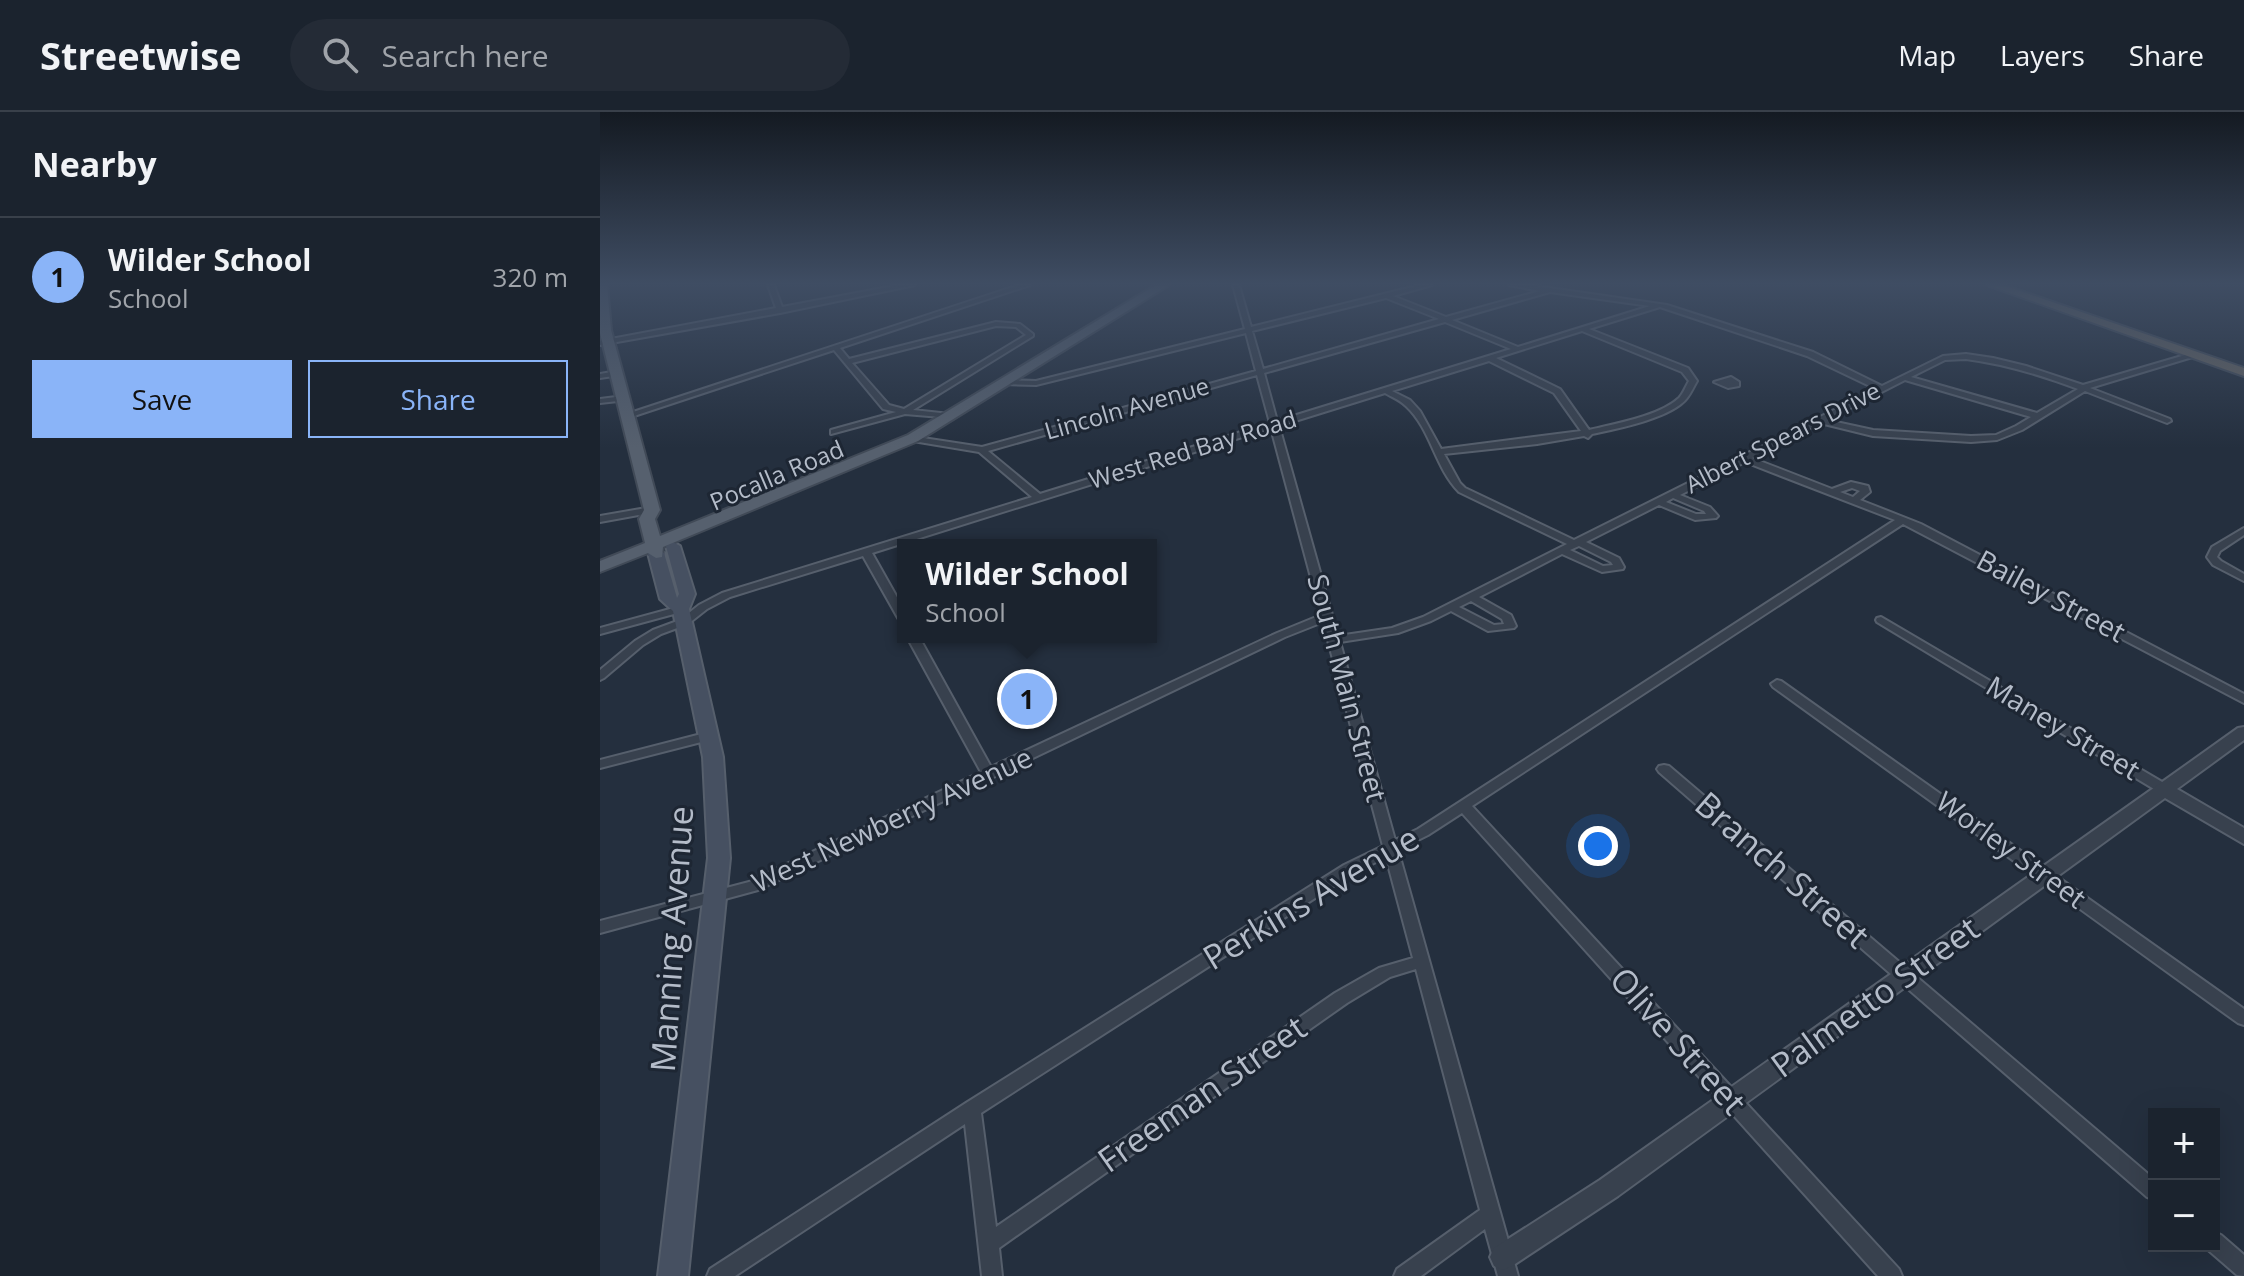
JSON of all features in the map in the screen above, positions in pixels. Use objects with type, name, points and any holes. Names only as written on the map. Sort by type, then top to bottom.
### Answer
[{"type":"highway","points":[[2150,339],[2244,372]]},
{"type":"main road","name":"Manning Avenue","points":[[604,339],[624,398],[652,510],[647,519],[663,546],[668,599],[684,608],[717,795],[719,858],[716,896],[673,1276]]},
{"type":"main road","name":"Pocalla Road","points":[[663,546],[913,438],[1075,339]]},
{"type":"main road","points":[[600,567],[663,546]]},
{"type":"main road","points":[[600,577],[663,546]]},
{"type":"street","points":[[628,415],[862,339]]},
{"type":"street","points":[[850,361],[938,339]]},
{"type":"street","points":[[834,432],[905,412],[1024,339]]},
{"type":"street","points":[[981,396],[1211,339]]},
{"type":"street","name":"South Main Street","points":[[1251,339],[1506,1267]]},
{"type":"street","name":"Lincoln Avenue","points":[[982,450],[1378,339]]},
{"type":"street","points":[[1494,339],[1518,349]]},
{"type":"street","name":"West Red Bay Road","points":[[908,539],[1549,339]]},
{"type":"street","points":[[1437,452],[1611,430],[1679,403],[1691,392],[1693,381],[1685,370],[1609,339]]},
{"type":"street","points":[[1764,339],[1812,355],[1881,388]]},
{"type":"street","points":[[836,348],[886,407],[950,416]]},
{"type":"street","points":[[1817,420],[1873,433],[1978,439],[2010,434],[2082,389],[2104,379],[2195,355]]},
{"type":"street","name":"Albert Spears Drive","points":[[1333,640],[1394,631],[1451,607],[1937,359],[1960,356],[2011,365],[2167,421]]},
{"type":"street","points":[[1489,358],[1557,391],[1588,435]]},
{"type":"street","points":[[600,376],[617,373]]},
{"type":"street","points":[[1903,377],[2037,416]]},
{"type":"street","points":[[1006,381],[1046,381]]},
{"type":"street","points":[[1006,381],[1036,383]]},
{"type":"street","points":[[1693,381],[1718,382]]},
{"type":"street","points":[[1385,390],[1411,405],[1462,490],[1615,560],[1619,567],[1602,569],[1561,550]]},
{"type":"street","points":[[600,401],[624,398]]},
{"type":"street","points":[[913,438],[982,450],[1039,498]]},
{"type":"street","name":"Bailey Street","points":[[1743,458],[1904,519],[2244,699]]},
{"type":"street","name":"Albert Spears Drive","points":[[1657,501],[1695,517],[1713,516],[1707,509],[1671,494]]},
{"type":"street","points":[[600,519],[652,510]]},
{"type":"street","name":"Perkins Avenue","points":[[717,1276],[1349,869],[1423,832],[1904,519]]},
{"type":"street","points":[[2244,531],[2216,549],[2212,557],[2244,578]]},
{"type":"street","name":"West Red Bay Road","points":[[684,608],[897,542]]},
{"type":"street","points":[[866,552],[897,607]]},
{"type":"street","name":"West Red Bay Road","points":[[684,608],[703,607],[726,595]]},
{"type":"street","points":[[1451,607],[1492,629],[1510,626],[1507,617],[1471,597]]},
{"type":"street","points":[[600,631],[684,608]]},
{"type":"street","points":[[600,676],[684,608]]},
{"type":"street","name":"West Newberry Avenue","points":[[600,927],[753,886],[1281,635],[1327,617]]},
{"type":"street","name":"Maney Street","points":[[1881,620],[2244,837]]},
{"type":"street","points":[[916,643],[989,775]]},
{"type":"street","name":"Worley Street","points":[[1777,684],[2244,1018]]},
{"type":"street","name":"Palmetto Street","points":[[1506,1267],[1609,1188],[2244,732]]},
{"type":"street","points":[[600,764],[709,736]]},
{"type":"street","name":"Branch Street","points":[[1664,769],[2148,1186]]},
{"type":"street","name":"Olive Street","points":[[1463,805],[1892,1276]]},
{"type":"street","name":"Freeman Street","points":[[989,1243],[1341,998],[1385,972],[1422,961]]},
{"type":"street","points":[[972,1109],[992,1276]]},
{"type":"street","points":[[1404,1276],[1491,1214]]},
{"type":"street","points":[[2220,1247],[2244,1268]]},
{"type":"place","name":"Wilder School","points":[[1027,699]]}]
